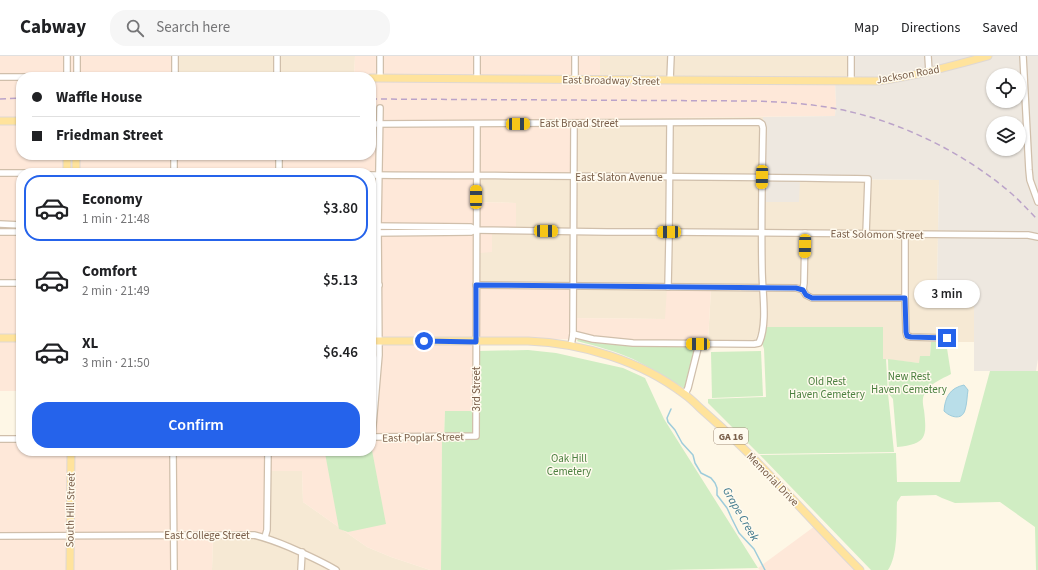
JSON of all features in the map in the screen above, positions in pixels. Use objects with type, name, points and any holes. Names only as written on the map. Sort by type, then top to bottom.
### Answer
[{"type":"main road","name":"Jackson Road","points":[[851,81],[878,81],[902,78],[988,56]]},
{"type":"main road","name":"East Broadway Street","points":[[376,78],[851,81]]},
{"type":"main road","points":[[0,121],[16,121]]},
{"type":"main road","points":[[0,338],[16,338]]},
{"type":"main road","name":"GA 16","points":[[376,341],[539,341],[572,346]]},
{"type":"main road","name":"Memorial Drive","points":[[572,346],[605,354],[631,364],[658,377],[684,394],[720,425],[860,570]]},
{"type":"main road","name":"South Hill Street","points":[[70,570],[71,456]]},
{"type":"street","points":[[67,56],[67,72]]},
{"type":"street","points":[[77,56],[77,72]]},
{"type":"street","points":[[175,56],[175,72]]},
{"type":"street","points":[[277,56],[277,72]]},
{"type":"street","points":[[380,56],[380,78]]},
{"type":"street","points":[[477,56],[477,78]]},
{"type":"street","points":[[575,56],[575,79]]},
{"type":"street","points":[[670,80],[671,56]]},
{"type":"street","points":[[851,81],[852,56]]},
{"type":"street","points":[[928,56],[929,72]]},
{"type":"street","points":[[1023,56],[1029,170],[1031,182],[1038,202]]},
{"type":"street","points":[[0,77],[16,77]]},
{"type":"street","points":[[376,327],[379,285],[378,226],[380,108]]},
{"type":"street","name":"East Broad Street","points":[[376,124],[759,122],[762,124],[763,128],[762,177]]},
{"type":"street","points":[[572,346],[574,123]]},
{"type":"street","points":[[669,232],[670,123]]},
{"type":"street","name":"3rd Street","points":[[476,436],[477,124]]},
{"type":"street","points":[[0,173],[16,173]]},
{"type":"street","name":"East Slaton Avenue","points":[[379,175],[476,174],[868,179],[866,234]]},
{"type":"street","points":[[573,334],[593,339],[633,344],[759,343],[763,324],[762,177]]},
{"type":"street","points":[[0,224],[16,225]]},
{"type":"street","name":"East Solomon Street","points":[[378,226],[471,227],[476,230]]},
{"type":"street","name":"East Solomon Street","points":[[378,233],[471,232],[476,230],[1028,235],[1038,237]]},
{"type":"street","points":[[0,232],[16,232]]},
{"type":"street","points":[[762,241],[773,233]]},
{"type":"street","points":[[805,233],[803,290],[806,295],[812,298],[905,298]]},
{"type":"street","points":[[906,234],[905,298],[907,336],[947,338]]},
{"type":"street","points":[[668,287],[669,239]]},
{"type":"street","points":[[0,283],[16,283]]},
{"type":"street","points":[[476,285],[763,287],[796,288],[803,290]]},
{"type":"street","points":[[684,394],[688,388],[698,344]]},
{"type":"street","points":[[376,345],[379,356],[376,391]]},
{"type":"street","name":"East Poplar Street","points":[[376,437],[476,436]]},
{"type":"street","points":[[0,439],[16,439]]},
{"type":"street","points":[[173,456],[174,570]]},
{"type":"street","points":[[265,537],[267,530],[268,456]]},
{"type":"street","name":"East College Street","points":[[0,536],[254,535],[265,537],[302,552],[336,570]]},
{"type":"street","points":[[301,570],[302,552]]},
{"type":"shaded area","points":[[0,56],[176,56],[176,72],[16,72],[16,160],[376,160],[376,72],[354,72],[355,56],[600,56],[600,80],[835,82],[835,116],[576,119],[576,179],[478,177],[477,202],[516,203],[516,230],[492,230],[492,252],[480,253],[479,286],[569,288],[570,318],[665,319],[667,288],[711,288],[708,341],[478,338],[478,411],[445,411],[444,439],[442,439],[441,570],[430,570],[367,547],[303,502],[302,471],[267,471],[265,537],[213,536],[212,570],[0,570],[0,442],[16,442],[16,456],[376,456],[376,168],[16,168],[16,391],[0,391]]},
{"type":"shaded area","points":[[176,56],[355,56],[354,72],[176,72]]},
{"type":"shaded area","points":[[600,56],[851,56],[850,82],[600,80]]},
{"type":"shaded area","points":[[851,56],[1038,56],[1038,359],[1036,371],[974,371],[974,287],[937,287],[939,180],[800,179],[799,202],[763,202],[763,117],[835,116],[835,82],[850,81]]},
{"type":"shaded area","points":[[763,117],[763,202],[800,179],[939,180],[937,287],[974,287],[974,342],[931,342],[930,356],[919,363],[883,359],[883,327],[760,327],[755,341],[708,341],[711,289],[665,319],[570,318],[569,288],[479,287],[480,253],[492,230],[516,229],[516,203],[477,202],[478,176],[576,119]]},
{"type":"shaded area","points":[[267,471],[302,471],[303,502],[367,547],[430,570],[212,570],[213,536]]},
{"type":"shaded area","points":[[815,526],[856,570],[760,570],[758,568]]},
{"type":"green space","name":"Old Rest Haven Cemetery","points":[[766,327],[883,327],[883,359],[886,359],[894,452],[759,454],[708,403],[708,399],[766,397],[764,349],[762,343]]},
{"type":"green space","points":[[579,338],[630,346],[695,347],[685,389],[633,359],[577,341]]},
{"type":"green space","name":"New Rest Haven Cemetery","points":[[931,342],[946,342],[951,374],[932,385],[924,395],[925,433],[923,438],[914,444],[897,447],[893,399],[889,394],[888,359],[919,363],[920,356],[930,356]]},
{"type":"green space","name":"Oak Hill Cemetery","points":[[528,350],[556,353],[623,368],[645,378],[664,419],[758,568],[665,570],[441,570],[442,439],[444,439],[445,411],[478,411],[478,351]]},
{"type":"green space","points":[[761,351],[763,396],[712,398],[711,352]]},
{"type":"green space","points":[[990,371],[1038,371],[1038,570],[1036,570],[1035,527],[1000,502],[955,503],[936,495],[901,496],[897,502],[897,528],[892,563],[888,570],[871,570],[760,455],[896,453],[897,482],[960,482]]},
{"type":"green space","points":[[326,456],[373,456],[386,524],[348,532],[339,529]]},
{"type":"water","points":[[964,385],[968,390],[965,410],[959,417],[949,415],[944,411],[947,397],[955,388]]},
{"type":"waterway","name":"Grape Creek","points":[[671,409],[667,418],[668,422],[675,430],[682,443],[693,455],[695,463],[701,473],[711,478],[715,483],[717,495],[727,508],[739,533],[754,549],[765,570]]},
{"type":"railway","points":[[0,99],[16,98]]},
{"type":"railway","points":[[376,99],[754,101],[800,104],[847,111],[891,124],[956,154],[976,166],[994,180],[1015,197],[1038,220]]},
{"type":"route","points":[[424,341],[476,342],[476,285],[796,288],[803,290],[806,295],[812,298],[905,298],[907,336],[947,338]]}]
